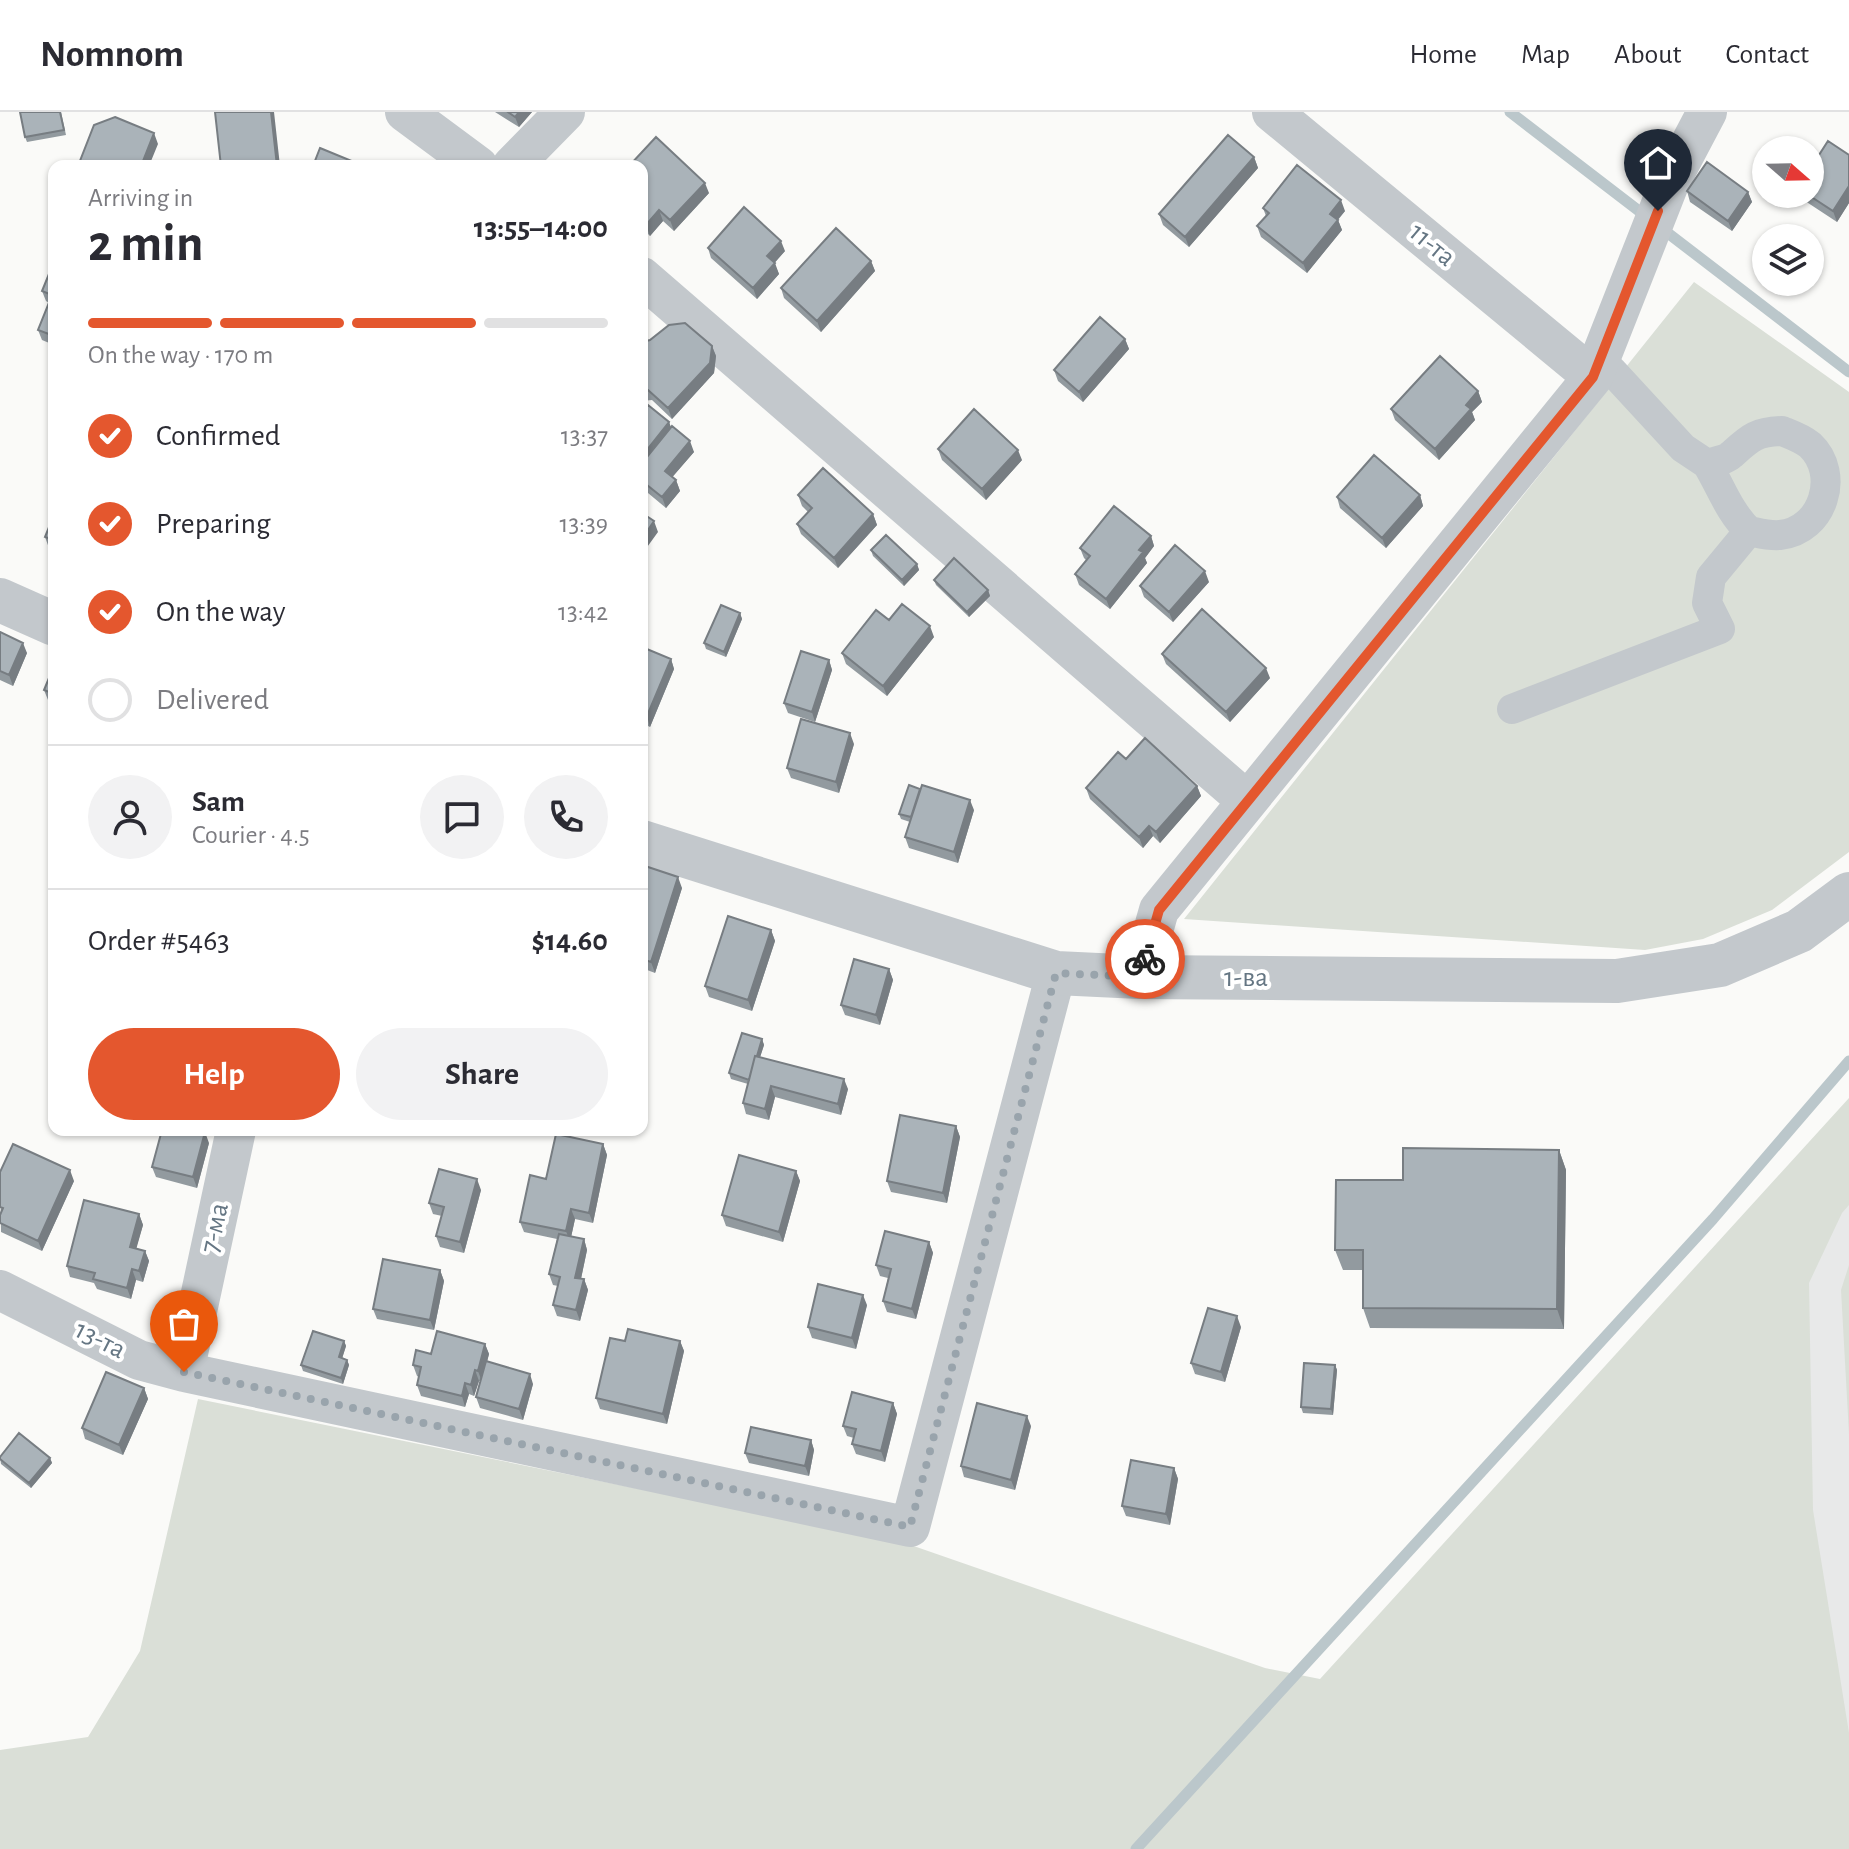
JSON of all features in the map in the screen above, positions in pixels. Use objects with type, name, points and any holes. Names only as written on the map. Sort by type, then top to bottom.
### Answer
[{"type":"street","points":[[405,112],[470,160]]},
{"type":"street","points":[[518,160],[565,112]]},
{"type":"street","name":"11-та","points":[[1272,112],[1593,377]]},
{"type":"street","points":[[1140,977],[1159,910],[1593,377],[1669,184],[1707,112]]},
{"type":"street","points":[[648,282],[1246,800]]},
{"type":"street","points":[[1593,377],[1612,371],[1683,448],[1707,464],[1728,507],[1749,531],[1782,535],[1798,529],[1811,519],[1825,491],[1825,475],[1820,459],[1811,446],[1782,431],[1750,437],[1737,446],[1730,457],[1707,464]]},
{"type":"street","points":[[1512,709],[1720,629],[1707,603],[1711,577],[1749,531]]},
{"type":"street","points":[[0,600],[48,621]]},
{"type":"street","name":"1-ва","points":[[648,844],[1056,973],[1140,977],[1617,981],[1720,965],[1799,931],[1849,894]]},
{"type":"street","name":"13-та","points":[[0,1290],[139,1360],[184,1372],[910,1527],[1056,973]]},
{"type":"street","name":"7-ма","points":[[184,1372],[235,1136]]},
{"type":"shaded area","points":[[1694,282],[1849,392],[1849,852],[1772,910],[1703,939],[1645,950],[1184,919]]},
{"type":"shaded area","points":[[1849,1098],[1849,1205],[1842,1213],[1809,1283],[1813,1510],[1849,1733],[1849,1849],[0,1849],[0,1750],[88,1737],[140,1651],[198,1399],[905,1543],[1265,1668],[1320,1679]]},
{"type":"shaded area","points":[[1849,1137],[1849,1849],[1812,1849],[1796,1197]]},
{"type":"shaded area","points":[[1849,1265],[1849,1434],[1841,1290]]},
{"type":"building","points":[[20,112],[60,112],[64,130],[25,137]]},
{"type":"building","points":[[215,112],[271,112],[276,160],[220,160]]},
{"type":"building","points":[[115,117],[154,133],[143,160],[80,160],[94,125]]},
{"type":"building","points":[[1228,135],[1254,157],[1185,237],[1159,214]]},
{"type":"building","points":[[656,137],[705,183],[670,220],[659,210],[648,223],[648,160],[635,160]]},
{"type":"building","points":[[1828,141],[1849,155],[1849,186],[1833,211],[1824,205],[1824,147]]},
{"type":"building","points":[[320,148],[349,160],[315,160]]},
{"type":"building","points":[[1707,162],[1748,192],[1728,221],[1687,191]]},
{"type":"building","points":[[1297,165],[1341,200],[1330,214],[1338,220],[1303,263],[1257,226],[1269,213],[1263,208]]},
{"type":"building","points":[[744,207],[781,241],[767,256],[775,263],[753,288],[708,248]]},
{"type":"building","points":[[836,228],[871,261],[817,321],[781,288]]},
{"type":"building","points":[[48,276],[48,293],[42,291]]},
{"type":"building","points":[[48,305],[48,334],[38,330]]},
{"type":"building","points":[[1100,317],[1125,339],[1079,392],[1054,370]]},
{"type":"building","points":[[685,323],[712,346],[710,363],[668,408],[648,390],[648,340],[669,325]]},
{"type":"building","points":[[1440,356],[1478,391],[1466,405],[1471,409],[1435,449],[1391,409]]},
{"type":"building","points":[[648,405],[669,422],[648,448]]},
{"type":"building","points":[[974,409],[1018,450],[982,489],[938,449]]},
{"type":"building","points":[[672,426],[690,441],[665,471],[676,480],[662,497],[648,486],[648,456]]},
{"type":"building","points":[[1374,455],[1420,495],[1382,538],[1337,497]]},
{"type":"building","points":[[823,468],[873,514],[834,558],[797,524],[812,508],[798,495]]},
{"type":"building","points":[[1114,506],[1151,536],[1139,550],[1143,552],[1106,599],[1075,574],[1090,556],[1080,548]]},
{"type":"building","points":[[886,535],[917,564],[902,580],[871,550]]},
{"type":"building","points":[[1175,545],[1205,571],[1169,612],[1140,586]]},
{"type":"building","points":[[954,558],[988,590],[967,612],[934,580]]},
{"type":"building","points":[[902,604],[930,626],[883,686],[842,653],[876,610],[889,620]]},
{"type":"building","points":[[721,605],[740,613],[724,652],[704,643]]},
{"type":"building","points":[[1202,609],[1266,668],[1226,712],[1162,654]]},
{"type":"building","points":[[0,632],[23,643],[9,675],[0,671]]},
{"type":"building","points":[[648,649],[671,659],[648,714]]},
{"type":"building","points":[[801,651],[829,660],[812,712],[784,703]]},
{"type":"building","points":[[801,719],[850,733],[836,782],[787,768]]},
{"type":"building","points":[[1145,738],[1197,786],[1156,832],[1149,826],[1139,837],[1086,788],[1118,752],[1126,759]]},
{"type":"building","points":[[909,785],[920,789],[911,817],[899,814]]},
{"type":"building","points":[[922,785],[970,800],[954,852],[905,837]]},
{"type":"building","points":[[648,867],[678,877],[651,962],[648,961]]},
{"type":"building","points":[[728,916],[771,930],[748,1000],[705,986]]},
{"type":"building","points":[[854,959],[889,969],[876,1015],[841,1005]]},
{"type":"building","points":[[742,1033],[762,1039],[749,1080],[729,1073]]},
{"type":"building","points":[[755,1056],[844,1079],[838,1104],[771,1086],[765,1109],[743,1103]]},
{"type":"building","points":[[900,1115],[956,1126],[943,1193],[887,1181]]},
{"type":"building","points":[[160,1136],[204,1136],[193,1177],[152,1167]]},
{"type":"building","points":[[556,1136],[603,1144],[589,1213],[571,1209],[566,1231],[520,1222],[530,1175],[546,1179]]},
{"type":"building","points":[[13,1144],[70,1170],[38,1241],[0,1223],[3,1208],[0,1207],[0,1172]]},
{"type":"building","points":[[1403,1148],[1559,1150],[1557,1309],[1363,1308],[1363,1250],[1335,1250],[1336,1180],[1403,1180]]},
{"type":"building","points":[[739,1155],[796,1171],[779,1232],[722,1215]]},
{"type":"building","points":[[439,1169],[477,1179],[460,1242],[436,1236],[444,1207],[429,1203]]},
{"type":"building","points":[[84,1200],[139,1214],[130,1247],[145,1251],[139,1271],[132,1269],[127,1288],[93,1279],[95,1273],[67,1266]]},
{"type":"building","points":[[885,1231],[929,1242],[912,1309],[883,1301],[891,1269],[876,1265]]},
{"type":"building","points":[[559,1234],[584,1239],[575,1278],[584,1279],[576,1310],[553,1305],[560,1277],[549,1274]]},
{"type":"building","points":[[383,1259],[440,1270],[430,1320],[373,1309]]},
{"type":"building","points":[[818,1284],[863,1295],[852,1338],[808,1327]]},
{"type":"building","points":[[1208,1308],[1237,1316],[1221,1372],[1191,1363]]},
{"type":"building","points":[[628,1329],[680,1341],[663,1414],[596,1398],[610,1338],[625,1341]]},
{"type":"building","points":[[313,1331],[344,1341],[339,1357],[347,1360],[341,1378],[301,1365]]},
{"type":"building","points":[[437,1331],[485,1344],[478,1371],[475,1370],[471,1385],[465,1383],[462,1396],[417,1385],[421,1367],[413,1365],[416,1350],[431,1354]]},
{"type":"building","points":[[486,1361],[530,1374],[519,1409],[476,1397]]},
{"type":"building","points":[[1304,1363],[1335,1365],[1331,1409],[1301,1407]]},
{"type":"building","points":[[106,1372],[144,1388],[119,1445],[82,1428]]},
{"type":"building","points":[[852,1392],[893,1403],[881,1451],[852,1444],[856,1429],[843,1426]]},
{"type":"building","points":[[977,1403],[1027,1416],[1011,1480],[961,1466]]},
{"type":"building","points":[[751,1427],[811,1440],[805,1466],[745,1453]]},
{"type":"building","points":[[19,1433],[50,1458],[29,1483],[0,1459]]},
{"type":"building","points":[[1131,1460],[1174,1468],[1166,1514],[1122,1506]]},
{"type":"waterway","points":[[1510,112],[1849,372]]},
{"type":"waterway","points":[[1136,1849],[1713,1219],[1849,1061]]},
{"type":"way so far","points":[[184,1372],[910,1527],[1056,973],[1140,977],[1145,959]]},
{"type":"route","points":[[1145,959],[1159,910],[1593,377],[1658,211]]}]
